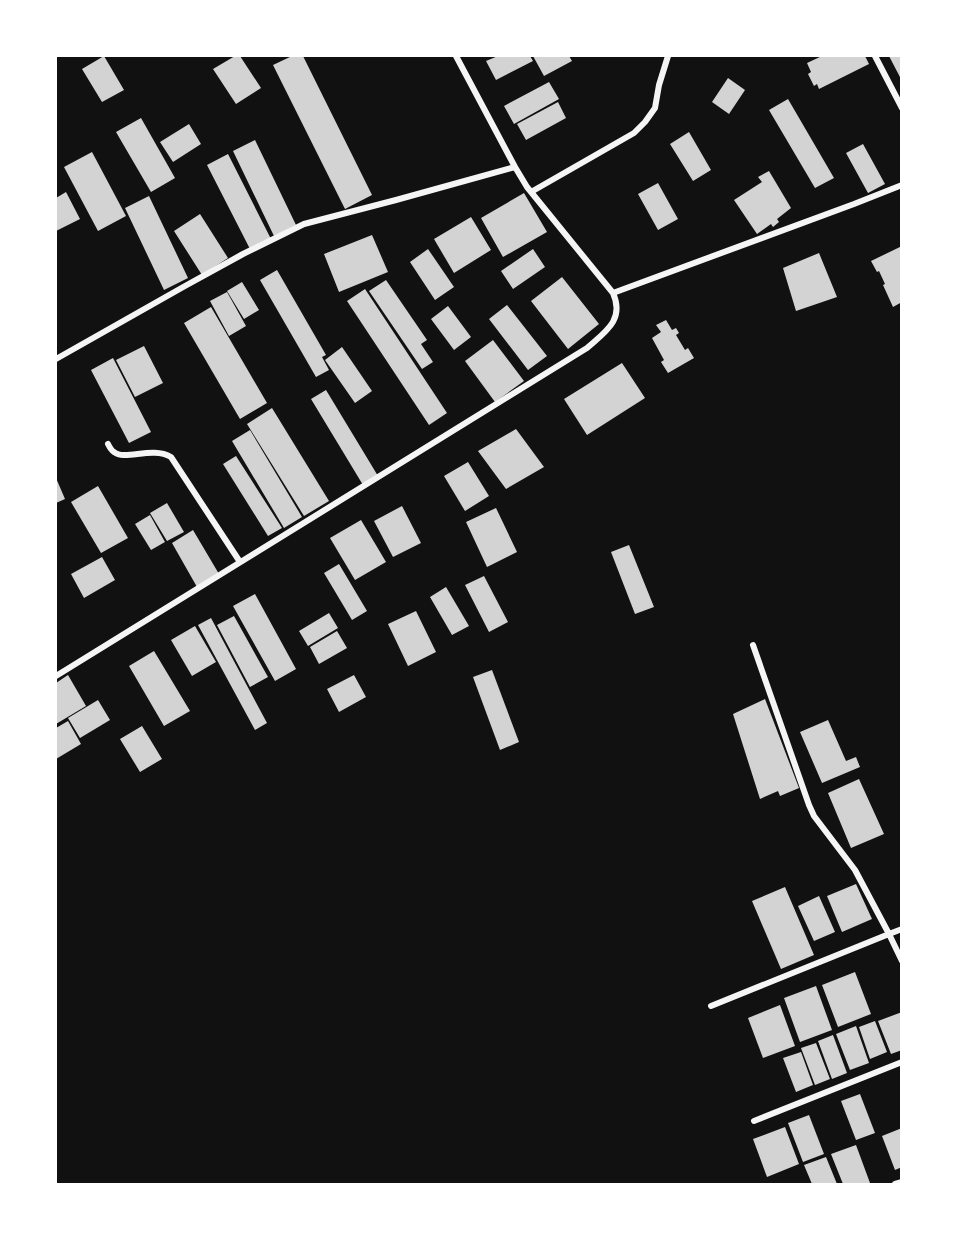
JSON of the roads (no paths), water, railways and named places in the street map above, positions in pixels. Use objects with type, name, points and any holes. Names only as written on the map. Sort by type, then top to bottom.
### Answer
[{"type":"street","points":[[56,676],[587,348],[608,330],[616,317],[618,304],[613,293],[531,192],[514,167],[456,56]]},
{"type":"street","points":[[531,192],[634,133],[655,108],[668,56]]},
{"type":"street","points":[[875,56],[902,108]]},
{"type":"street","points":[[56,359],[224,265],[304,224],[514,167]]},
{"type":"street","points":[[613,293],[902,185]]},
{"type":"street","points":[[108,444],[113,452],[120,455],[154,452],[164,453],[171,457],[240,562]]},
{"type":"street","points":[[753,645],[814,816],[855,870],[902,961]]},
{"type":"street","points":[[711,1006],[902,928]]},
{"type":"street","points":[[754,1121],[902,1062]]},
{"type":"street","points":[[895,1185],[902,1182]]}]
